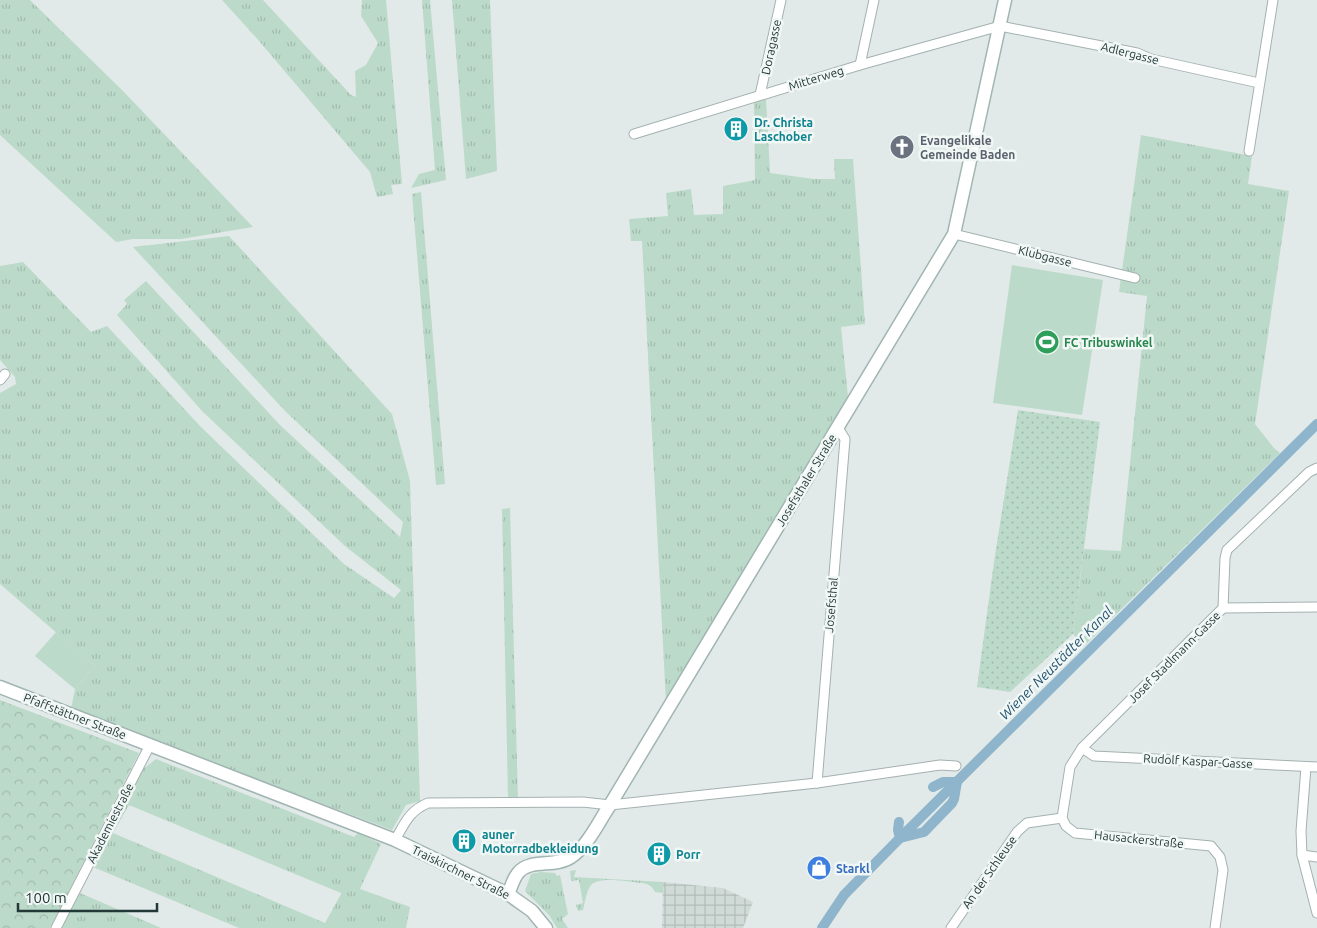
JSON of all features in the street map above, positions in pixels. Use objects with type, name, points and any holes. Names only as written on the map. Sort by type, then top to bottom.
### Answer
[{"type":"street","name":"Doragasse","points":[[760,95],[781,0]]},
{"type":"street","points":[[860,64],[874,0]]},
{"type":"street","name":"Josefsthaler Straße","points":[[508,894],[516,874],[524,868],[562,862],[572,857],[582,847],[610,804],[954,234],[1006,0]]},
{"type":"street","points":[[1249,151],[1273,0]]},
{"type":"street","name":"Mitterweg","points":[[634,134],[860,64],[1000,26]]},
{"type":"street","name":"Adlergasse","points":[[1000,26],[1137,53],[1151,60],[1259,83]]},
{"type":"street","name":"Klubgasse","points":[[954,234],[1135,278]]},
{"type":"street","name":"Josefsthal","points":[[817,783],[845,439],[838,428]]},
{"type":"street","name":"Josef Stadlmann-Gasse","points":[[1082,748],[1224,608],[1225,558],[1227,550],[1309,472],[1317,468]]},
{"type":"street","points":[[1224,608],[1317,607]]},
{"type":"street","name":"Pfaffstättner Straße","points":[[0,688],[395,840]]},
{"type":"street","name":"Akademiestraße","points":[[56,928],[150,745]]},
{"type":"street","points":[[1062,818],[1070,766],[1082,748]]},
{"type":"street","name":"Rudolf Kaspar-Gasse","points":[[1082,748],[1094,756],[1317,768]]},
{"type":"street","points":[[395,840],[416,808],[428,803],[583,802],[610,804],[817,783],[940,766],[956,766]]},
{"type":"street","points":[[1306,767],[1301,831],[1302,855],[1317,913]]},
{"type":"street","name":"An der Schleuse","points":[[951,928],[1017,832],[1027,823],[1062,818]]},
{"type":"street","name":"Hausackerstraße","points":[[1062,818],[1066,826],[1075,833],[1211,846],[1220,857],[1224,870],[1215,928]]},
{"type":"street","name":"Traiskirchner Straße","points":[[395,840],[508,894],[532,911],[546,928]]},
{"type":"street","points":[[1302,855],[1317,857]]},
{"type":"shaded area","points":[[663,882],[723,888],[753,902],[743,928],[662,928]]},
{"type":"green space","points":[[0,0],[30,0],[123,91],[253,227],[181,239],[133,239],[116,242],[0,135]]},
{"type":"green space","points":[[222,0],[263,0],[351,95],[356,97],[355,71],[366,65],[378,43],[361,16],[362,0],[386,0],[402,184],[391,185],[393,194],[377,197],[370,172]]},
{"type":"green space","points":[[422,0],[430,0],[446,180],[411,188],[419,174],[435,170]]},
{"type":"green space","points":[[452,0],[490,0],[497,171],[466,179]]},
{"type":"green space","points":[[766,99],[770,173],[814,179],[835,179],[834,159],[853,159],[865,324],[841,327],[848,397],[666,702],[642,241],[631,241],[629,219],[668,216],[666,193],[691,189],[694,215],[723,214],[723,186],[755,180],[754,102]]},
{"type":"green space","points":[[1141,135],[1252,156],[1248,184],[1289,191],[1255,424],[1280,453],[1084,646],[1073,634],[1084,549],[1121,551],[1147,296],[1119,292]]},
{"type":"green space","points":[[421,192],[445,484],[436,485],[412,194]]},
{"type":"green space","points":[[229,236],[392,414],[410,481],[420,801],[406,805],[392,830],[71,709],[75,689],[95,666],[0,584],[0,393],[16,384],[15,377],[0,360],[0,266],[23,262],[91,332],[107,326],[201,427],[344,564],[394,598],[401,590],[345,546],[202,411],[117,315],[127,304],[124,300],[146,281],[280,425],[400,537],[403,522],[285,411],[133,247]]},
{"type":"green space","name":"FC Tribuswinkel","points":[[1012,265],[1103,280],[1082,415],[993,403]]},
{"type":"green space","points":[[1018,410],[1100,422],[1073,634],[1010,692],[977,687]]},
{"type":"green space","points":[[510,508],[518,800],[508,799],[502,509]]},
{"type":"green space","points":[[56,632],[95,666],[75,689],[35,656]]},
{"type":"green space","points":[[0,700],[139,753],[50,928],[0,928]]},
{"type":"green space","points":[[156,759],[354,837],[358,833],[381,844],[360,889],[410,907],[406,928],[239,928],[93,867],[142,770]],"holes":[[[129,805],[341,893],[325,923],[113,833]]]},
{"type":"green space","points":[[576,870],[574,877],[663,882],[663,893],[655,892],[653,888],[644,883],[602,880],[592,884],[587,893],[583,910],[578,911],[576,905],[583,903],[579,880],[571,881],[570,871]]},
{"type":"green space","points":[[541,872],[560,875],[568,914],[562,919],[568,928],[557,928],[549,915],[525,891],[531,874]]},
{"type":"green space","points":[[80,893],[161,928],[60,928]]},
{"type":"waterway","name":"Wiener Neustädter Kanal","points":[[822,928],[844,895],[1317,424]]},
{"type":"waterway","points":[[899,822],[900,838],[924,832],[952,803],[957,782],[943,782],[933,787]]},
{"type":"place","name":"Dr. Christa Laschober","points":[[736,129]]},
{"type":"place","name":"Evangelikale Gemeinde Baden","points":[[902,147]]},
{"type":"place","name":"FC Tribuswinkel","points":[[1047,342]]},
{"type":"place","name":"auner Motorradbekleidung","points":[[464,841]]},
{"type":"place","name":"Porr","points":[[659,854]]},
{"type":"place","name":"Starkl","points":[[819,868]]}]
